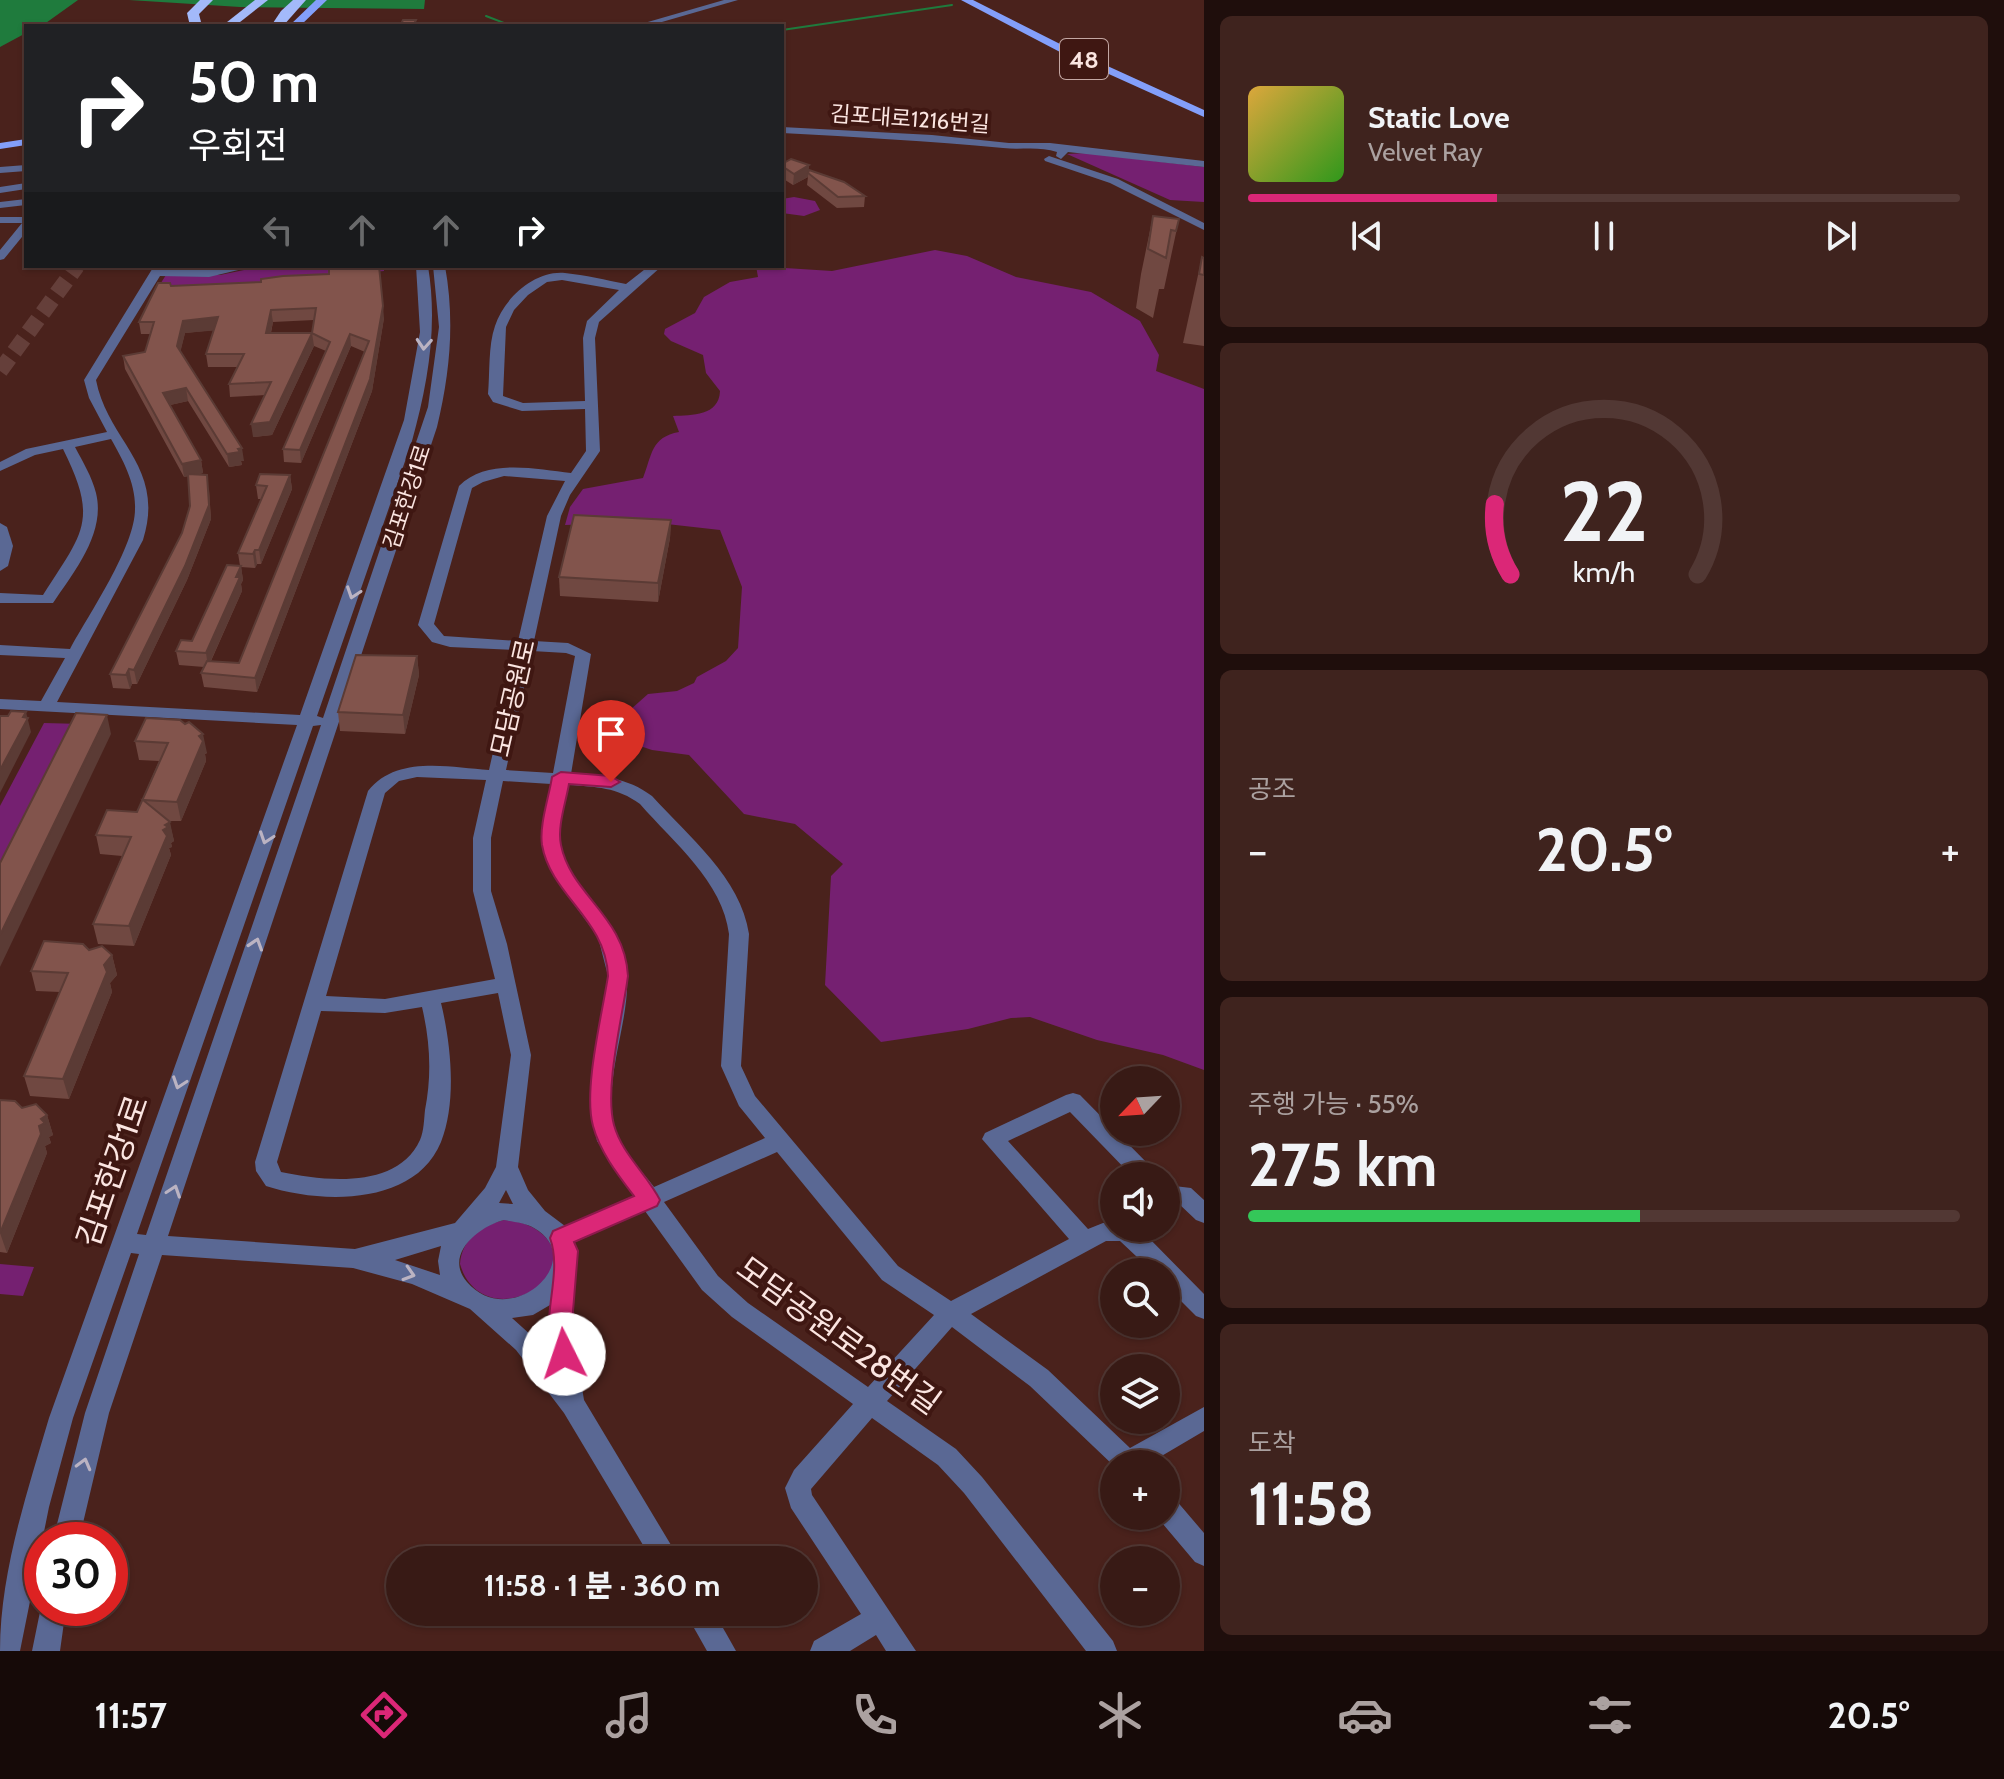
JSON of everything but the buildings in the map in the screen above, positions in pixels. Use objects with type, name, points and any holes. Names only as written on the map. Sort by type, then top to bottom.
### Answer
[{"type":"highway","points":[[195,24],[193,13],[207,0]]},
{"type":"highway","points":[[243,20],[262,0]]},
{"type":"highway","points":[[243,20],[269,0]]},
{"type":"highway","points":[[271,20],[281,0]]},
{"type":"highway","points":[[271,20],[288,0]]},
{"type":"highway","points":[[271,20],[300,0]]},
{"type":"main road","points":[[296,24],[322,0]]},
{"type":"main road","name":"48","points":[[966,0],[1064,50],[1204,114]]},
{"type":"main road","name":"48","points":[[979,0],[1080,51],[1204,106]]},
{"type":"main road","points":[[0,146],[24,143]]},
{"type":"street","points":[[645,24],[734,0]]},
{"type":"street","name":"김포대로1216번길","points":[[784,131],[1034,150]]},
{"type":"street","points":[[1034,150],[1079,150],[1204,164]]},
{"type":"street","points":[[1034,150],[1046,158],[1114,181],[1204,228]]},
{"type":"street","points":[[1046,158],[1060,152],[1204,228]]},
{"type":"street","points":[[0,170],[24,168]]},
{"type":"street","points":[[0,190],[24,186]]},
{"type":"street","points":[[0,205],[24,202]]},
{"type":"street","points":[[0,220],[24,223]]},
{"type":"street","points":[[0,257],[24,226]]},
{"type":"street","points":[[1190,234],[1204,228]]},
{"type":"street","points":[[47,706],[136,540],[142,521],[142,489],[95,398],[90,380],[158,269],[209,273],[238,268]]},
{"type":"street","name":"김포한강1로","points":[[6,1651],[36,1507],[61,1418],[339,633],[415,405],[425,344],[426,293],[422,268]]},
{"type":"street","name":"김포한강1로","points":[[70,1522],[97,1413],[156,1245],[329,721],[368,616],[436,404],[445,327],[445,294],[439,268]]},
{"type":"street","name":"모담공원로","points":[[507,1167],[521,1055],[482,891],[482,838],[554,516],[574,478],[593,451],[590,328],[597,315],[653,268]]},
{"type":"street","points":[[593,405],[522,407],[498,399],[495,394],[500,327],[516,301],[544,279],[575,276],[628,288]]},
{"type":"street","points":[[0,467],[31,452],[115,434]]},
{"type":"street","points":[[0,598],[48,600],[87,531],[92,512],[90,494],[67,444]]},
{"type":"street","points":[[525,646],[450,642],[438,639],[426,625],[463,493],[474,480],[497,472],[574,478]]},
{"type":"street","points":[[0,527],[6,546],[0,566]]},
{"type":"street","name":"모담공원로28번길","points":[[525,646],[568,648],[583,654],[551,827],[552,853],[604,927],[618,959],[602,1082],[603,1124],[618,1157],[710,1283],[725,1298],[947,1457],[1103,1651]]},
{"type":"street","points":[[0,650],[75,654]]},
{"type":"street","points":[[0,704],[329,721]]},
{"type":"street","points":[[430,1000],[440,1038],[443,1069],[430,1144],[420,1158],[388,1179],[356,1188],[274,1180],[267,1171],[266,1162],[377,791],[393,777],[417,771],[561,777],[611,782],[634,791],[646,800],[722,886],[737,918],[739,934],[731,1066],[746,1100],[890,1273],[1039,1378],[1114,1450]]},
{"type":"street","points":[[314,1003],[373,1007],[430,1000],[506,984]]},
{"type":"street","points":[[1084,1241],[993,1139],[1073,1101],[1132,1162]]},
{"type":"street","points":[[561,1238],[780,1141]]},
{"type":"street","points":[[507,1167],[519,1195],[553,1227],[566,1251],[561,1333],[573,1405]]},
{"type":"street","points":[[507,1167],[493,1194],[450,1250],[449,1266],[453,1281],[524,1343],[573,1405],[659,1546]]},
{"type":"street","points":[[1180,1194],[1204,1214]]},
{"type":"street","points":[[353,1258],[396,1250],[467,1227],[486,1215],[504,1211],[539,1217]]},
{"type":"street","points":[[902,1651],[808,1512],[798,1488],[803,1478],[869,1402],[950,1313],[1103,1232],[1124,1232],[1135,1239],[1204,1309]]},
{"type":"street","points":[[123,1243],[353,1258],[415,1275],[497,1310],[517,1309],[536,1303],[551,1292],[562,1278]]},
{"type":"street","points":[[1154,1450],[1201,1426]]},
{"type":"street","points":[[1180,1525],[1204,1553]]},
{"type":"street","points":[[824,1651],[879,1618]]},
{"type":"street","points":[[46,1651],[50,1626]]},
{"type":"street","points":[[707,1626],[722,1651]]},
{"type":"shaded area","points":[[0,0],[78,0],[44,24],[24,24],[24,34],[0,47]]},
{"type":"shaded area","points":[[129,0],[425,0],[424,9],[240,7]]},
{"type":"shaded area","points":[[1087,153],[1204,167],[1204,202],[1170,200],[1067,154]]},
{"type":"shaded area","points":[[794,197],[815,201],[820,210],[804,216],[784,213],[784,199]]},
{"type":"shaded area","points":[[935,250],[967,256],[1016,277],[1091,292],[1140,321],[1159,355],[1156,371],[1204,389],[1204,1070],[1163,1055],[1097,1040],[1030,1017],[881,1042],[825,985],[831,876],[843,864],[795,824],[744,814],[689,755],[652,750],[625,741],[630,710],[648,694],[677,691],[694,683],[697,677],[726,661],[738,648],[742,587],[720,530],[649,522],[565,525],[570,507],[583,489],[643,478],[658,443],[670,434],[679,432],[673,416],[703,412],[715,405],[720,391],[706,373],[703,355],[671,341],[664,334],[665,329],[695,313],[704,297],[730,282],[758,277],[756,268],[832,271]]},
{"type":"shaded area","points":[[253,268],[384,268],[384,271],[204,288],[157,289],[166,275],[220,275]]},
{"type":"shaded area","points":[[44,723],[82,724],[0,886],[0,806]]},
{"type":"shaded area","points":[[504,1220],[529,1226],[539,1232],[553,1249],[554,1260],[552,1272],[542,1285],[506,1299],[486,1296],[478,1291],[464,1275],[460,1264],[464,1247],[474,1235]]},
{"type":"shaded area","points":[[0,1264],[34,1267],[23,1296],[0,1294]]},
{"type":"waterway","points":[[784,30],[952,5]]},
{"type":"waterway","points":[[486,16],[507,24]]},
{"type":"tunnel","points":[[0,371],[76,268]]},
{"type":"route","points":[[564,1354],[561,1311],[566,1251],[561,1238],[649,1200],[608,1141],[603,1124],[602,1082],[618,959],[604,927],[557,864],[550,841],[561,777],[611,782]]}]
